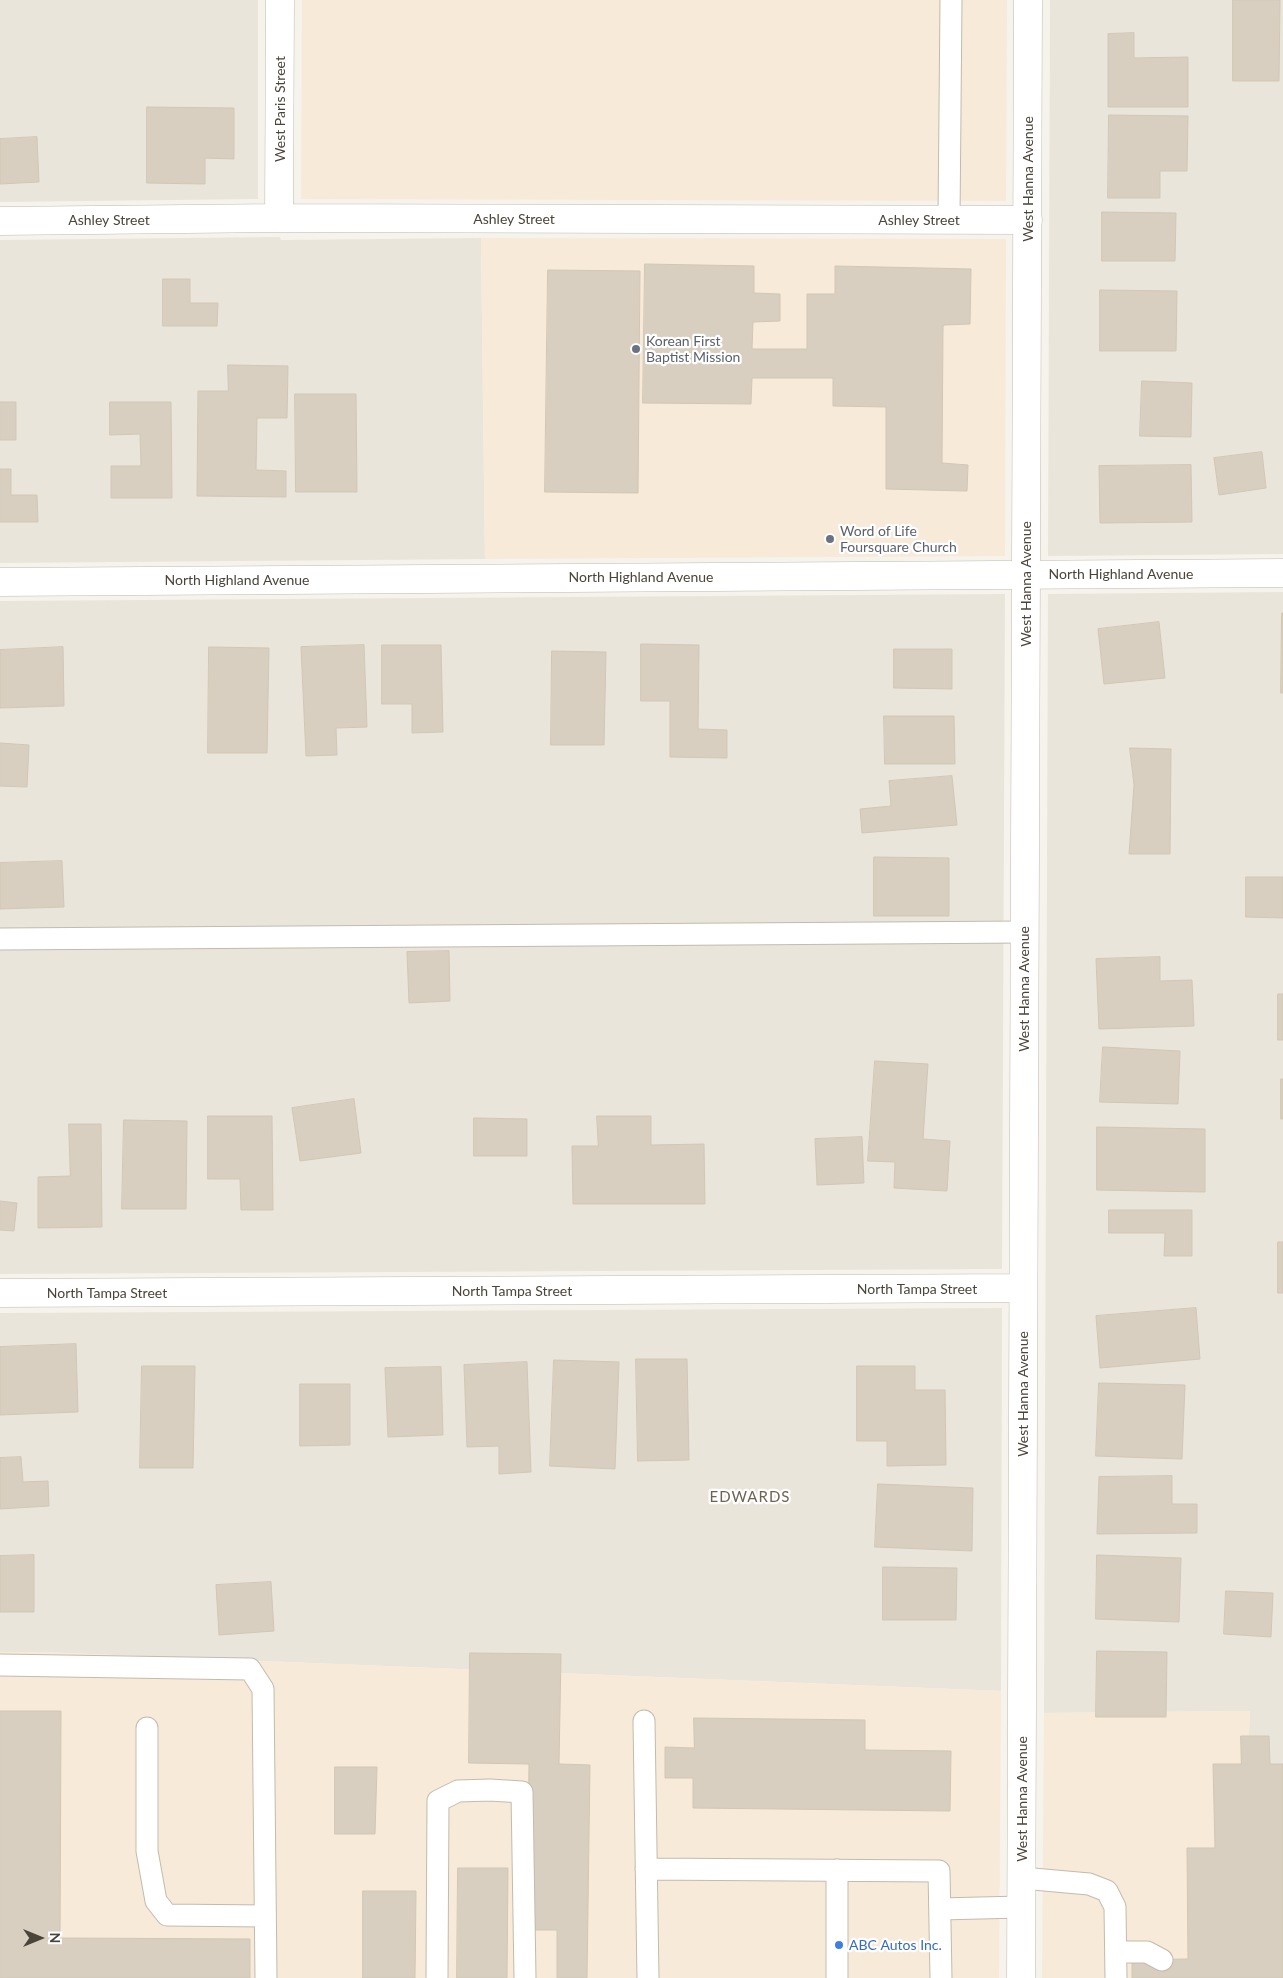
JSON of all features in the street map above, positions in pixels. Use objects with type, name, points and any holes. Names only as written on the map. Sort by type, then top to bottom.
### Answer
[{"type":"street","name":"West Paris Street","points":[[279,218],[280,0]]},
{"type":"street","name":"West Hanna Avenue","points":[[1021,1978],[1028,0]]},
{"type":"street","name":"Ashley Street","points":[[0,221],[279,218],[1028,220]]},
{"type":"street","name":"North Highland Avenue","points":[[0,582],[1283,573]]},
{"type":"street","name":"North Tampa Street","points":[[0,1293],[1023,1288]]},
{"type":"lane","points":[[949,220],[951,0]]},
{"type":"lane","points":[[0,939],[1025,932]]},
{"type":"lane","points":[[0,1665],[250,1669],[263,1689],[266,1978]]},
{"type":"lane","points":[[644,1720],[648,1978]]},
{"type":"lane","points":[[146,1728],[146,1851],[156,1901],[167,1915],[265,1916]]},
{"type":"lane","points":[[437,1978],[438,1801],[458,1791],[490,1790],[522,1792],[525,1978]]},
{"type":"lane","points":[[646,1869],[940,1871],[941,1978]]},
{"type":"lane","points":[[837,1870],[838,1978]]},
{"type":"lane","points":[[1022,1878],[1089,1884],[1107,1891],[1115,1907],[1116,1978]]},
{"type":"lane","points":[[940,1910],[1021,1907]]},
{"type":"lane","points":[[1116,1952],[1147,1952],[1162,1960]]},
{"type":"shaded area","points":[[0,0],[258,0],[258,199],[0,202]]},
{"type":"shaded area","points":[[302,0],[1007,0],[1006,201],[301,199]]},
{"type":"shaded area","points":[[1050,0],[1283,0],[1283,554],[1048,556]]},
{"type":"shaded area","points":[[280,237],[281,240],[481,238],[485,559],[0,563],[0,240]]},
{"type":"shaded area","points":[[481,238],[1006,239],[1005,556],[485,559]]},
{"type":"shaded area","points":[[1283,592],[1283,1837],[1244,1837],[1250,1711],[1044,1713],[1048,594]]},
{"type":"shaded area","points":[[1005,594],[1002,1269],[0,1274],[0,601]]},
{"type":"shaded area","points":[[1002,1308],[1001,1691],[40,1652],[0,1652],[0,1313]]},
{"type":"shaded area","points":[[0,1652],[40,1652],[1001,1691],[999,1978],[0,1978]]},
{"type":"shaded area","points":[[1250,1711],[1244,1836],[1283,1978],[1042,1978],[1044,1713]]},
{"type":"building","points":[[1233,0],[1280,0],[1279,81],[1233,81]]},
{"type":"building","points":[[1134,33],[1134,58],[1188,57],[1188,107],[1108,107],[1108,34]]},
{"type":"building","points":[[147,107],[234,108],[234,159],[205,158],[205,184],[147,183]]},
{"type":"building","points":[[1109,115],[1188,116],[1187,171],[1160,171],[1160,198],[1108,198]]},
{"type":"building","points":[[37,137],[39,182],[0,184],[0,139]]},
{"type":"building","points":[[1102,212],[1176,213],[1175,261],[1102,261]]},
{"type":"building","points":[[645,264],[754,266],[754,293],[780,294],[780,321],[753,322],[752,349],[807,349],[807,294],[835,294],[835,266],[971,269],[970,324],[944,325],[943,327],[942,463],[968,465],[967,491],[886,489],[886,407],[833,406],[833,378],[752,378],[751,404],[643,403]]},
{"type":"building","points":[[548,270],[640,271],[638,493],[545,492]]},
{"type":"building","points":[[163,279],[190,279],[190,303],[218,303],[217,326],[163,326]]},
{"type":"building","points":[[1100,290],[1177,291],[1176,351],[1100,351]]},
{"type":"building","points":[[228,365],[288,366],[287,418],[257,418],[256,470],[286,471],[286,497],[197,496],[198,391],[228,391]]},
{"type":"building","points":[[1142,381],[1192,383],[1191,437],[1140,436]]},
{"type":"building","points":[[295,394],[356,394],[357,492],[296,492]]},
{"type":"building","points":[[0,402],[16,402],[16,440],[0,440]]},
{"type":"building","points":[[110,402],[171,402],[172,498],[111,498],[111,466],[141,466],[140,434],[110,435]]},
{"type":"building","points":[[1262,452],[1266,488],[1219,495],[1214,458]]},
{"type":"building","points":[[1191,465],[1192,522],[1100,523],[1099,466]]},
{"type":"building","points":[[0,469],[11,469],[11,495],[37,495],[38,522],[0,522]]},
{"type":"building","points":[[1282,613],[1283,693],[1281,693]]},
{"type":"building","points":[[1159,622],[1165,678],[1104,684],[1098,629]]},
{"type":"building","points":[[641,644],[699,645],[698,729],[727,730],[727,758],[670,757],[670,701],[641,701]]},
{"type":"building","points":[[364,645],[367,727],[336,728],[337,755],[306,756],[301,647]]},
{"type":"building","points":[[382,645],[441,645],[443,732],[412,733],[412,704],[382,704]]},
{"type":"building","points":[[63,647],[64,706],[0,708],[0,650]]},
{"type":"building","points":[[209,647],[269,648],[267,753],[208,753]]},
{"type":"building","points":[[894,649],[952,649],[952,689],[894,688]]},
{"type":"building","points":[[552,651],[606,652],[604,745],[551,745]]},
{"type":"building","points":[[884,716],[954,716],[955,764],[885,764]]},
{"type":"building","points":[[0,743],[29,745],[27,787],[0,786]]},
{"type":"building","points":[[1130,748],[1171,749],[1170,854],[1129,854],[1134,785]]},
{"type":"building","points":[[952,776],[957,825],[862,833],[860,809],[891,806],[889,781]]},
{"type":"building","points":[[874,857],[949,858],[949,916],[874,916]]},
{"type":"building","points":[[62,861],[64,907],[0,909],[0,863]]},
{"type":"building","points":[[1246,877],[1283,877],[1283,918],[1246,917]]},
{"type":"building","points":[[449,951],[450,1001],[409,1003],[407,952]]},
{"type":"building","points":[[1160,957],[1160,981],[1192,980],[1194,1026],[1099,1029],[1096,959]]},
{"type":"building","points":[[1278,994],[1283,994],[1283,1040],[1278,1040]]},
{"type":"building","points":[[1103,1047],[1180,1051],[1178,1104],[1100,1102]]},
{"type":"building","points":[[875,1061],[928,1064],[923,1139],[950,1141],[947,1191],[894,1188],[895,1162],[868,1161]]},
{"type":"building","points":[[1281,1079],[1283,1079],[1283,1119],[1281,1119]]},
{"type":"building","points":[[354,1099],[361,1153],[300,1161],[292,1108]]},
{"type":"building","points":[[208,1116],[272,1116],[273,1210],[241,1210],[240,1179],[208,1179]]},
{"type":"building","points":[[597,1116],[651,1116],[651,1145],[704,1144],[705,1204],[573,1204],[572,1146],[598,1146]]},
{"type":"building","points":[[474,1118],[527,1119],[527,1156],[474,1156]]},
{"type":"building","points":[[124,1120],[187,1121],[186,1209],[122,1209]]},
{"type":"building","points":[[69,1124],[101,1124],[102,1227],[38,1228],[38,1177],[70,1176]]},
{"type":"building","points":[[1097,1127],[1205,1129],[1205,1192],[1097,1190]]},
{"type":"building","points":[[862,1137],[864,1183],[817,1185],[815,1139]]},
{"type":"building","points":[[0,1201],[17,1203],[14,1231],[0,1230]]},
{"type":"building","points":[[1109,1210],[1192,1210],[1192,1256],[1164,1256],[1165,1233],[1109,1233]]},
{"type":"building","points":[[1278,1242],[1283,1242],[1283,1293],[1278,1293]]},
{"type":"building","points":[[1196,1308],[1200,1359],[1100,1368],[1096,1316]]},
{"type":"building","points":[[76,1344],[78,1412],[0,1415],[0,1347]]},
{"type":"building","points":[[636,1359],[687,1359],[689,1460],[638,1461]]},
{"type":"building","points":[[554,1360],[619,1362],[615,1469],[550,1466]]},
{"type":"building","points":[[527,1362],[531,1472],[499,1474],[499,1446],[467,1447],[464,1365]]},
{"type":"building","points":[[142,1366],[195,1366],[193,1468],[140,1468]]},
{"type":"building","points":[[857,1366],[915,1366],[915,1390],[945,1390],[946,1465],[887,1466],[887,1441],[857,1441]]},
{"type":"building","points":[[441,1367],[443,1435],[388,1437],[385,1368]]},
{"type":"building","points":[[1099,1383],[1185,1385],[1182,1459],[1096,1456]]},
{"type":"building","points":[[300,1384],[350,1384],[350,1445],[300,1446]]},
{"type":"building","points":[[21,1457],[23,1482],[48,1481],[49,1506],[0,1509],[0,1458]]},
{"type":"building","points":[[1172,1476],[1172,1504],[1197,1504],[1197,1533],[1097,1534],[1099,1477]]},
{"type":"building","points":[[878,1484],[973,1488],[972,1551],[875,1547]]},
{"type":"building","points":[[34,1555],[34,1612],[0,1612],[0,1556]]},
{"type":"building","points":[[1097,1555],[1181,1558],[1179,1622],[1096,1619]]},
{"type":"building","points":[[883,1567],[957,1568],[956,1620],[883,1620]]},
{"type":"building","points":[[271,1582],[274,1631],[219,1635],[216,1585]]},
{"type":"building","points":[[1226,1591],[1273,1593],[1271,1637],[1224,1634]]},
{"type":"building","points":[[1097,1651],[1167,1652],[1166,1717],[1096,1717]]},
{"type":"building","points":[[470,1653],[561,1654],[559,1764],[590,1765],[587,1978],[557,1978],[557,1930],[527,1930],[529,1764],[469,1763]]},
{"type":"building","points":[[0,1711],[61,1711],[60,1938],[250,1939],[250,1978],[0,1978]]},
{"type":"building","points":[[694,1718],[865,1720],[865,1750],[951,1751],[950,1811],[693,1808],[693,1778],[665,1778],[665,1747],[694,1748]]},
{"type":"building","points":[[1241,1736],[1269,1736],[1270,1764],[1283,1764],[1283,1978],[1132,1978],[1132,1960],[1188,1959],[1187,1848],[1215,1848],[1213,1764],[1241,1764]]},
{"type":"building","points":[[335,1767],[377,1767],[375,1834],[335,1834]]},
{"type":"building","points":[[458,1868],[508,1868],[507,1978],[457,1978]]},
{"type":"building","points":[[363,1891],[416,1891],[415,1978],[363,1978]]},
{"type":"place","name":"Korean First Baptist Mission","points":[[636,349]]},
{"type":"place","name":"Word of Life Foursquare Church","points":[[830,539]]},
{"type":"place","name":"ABC Autos Inc.","points":[[839,1945]]},
{"type":"district","name":"EDWARDS","points":[[750,1497]]}]
